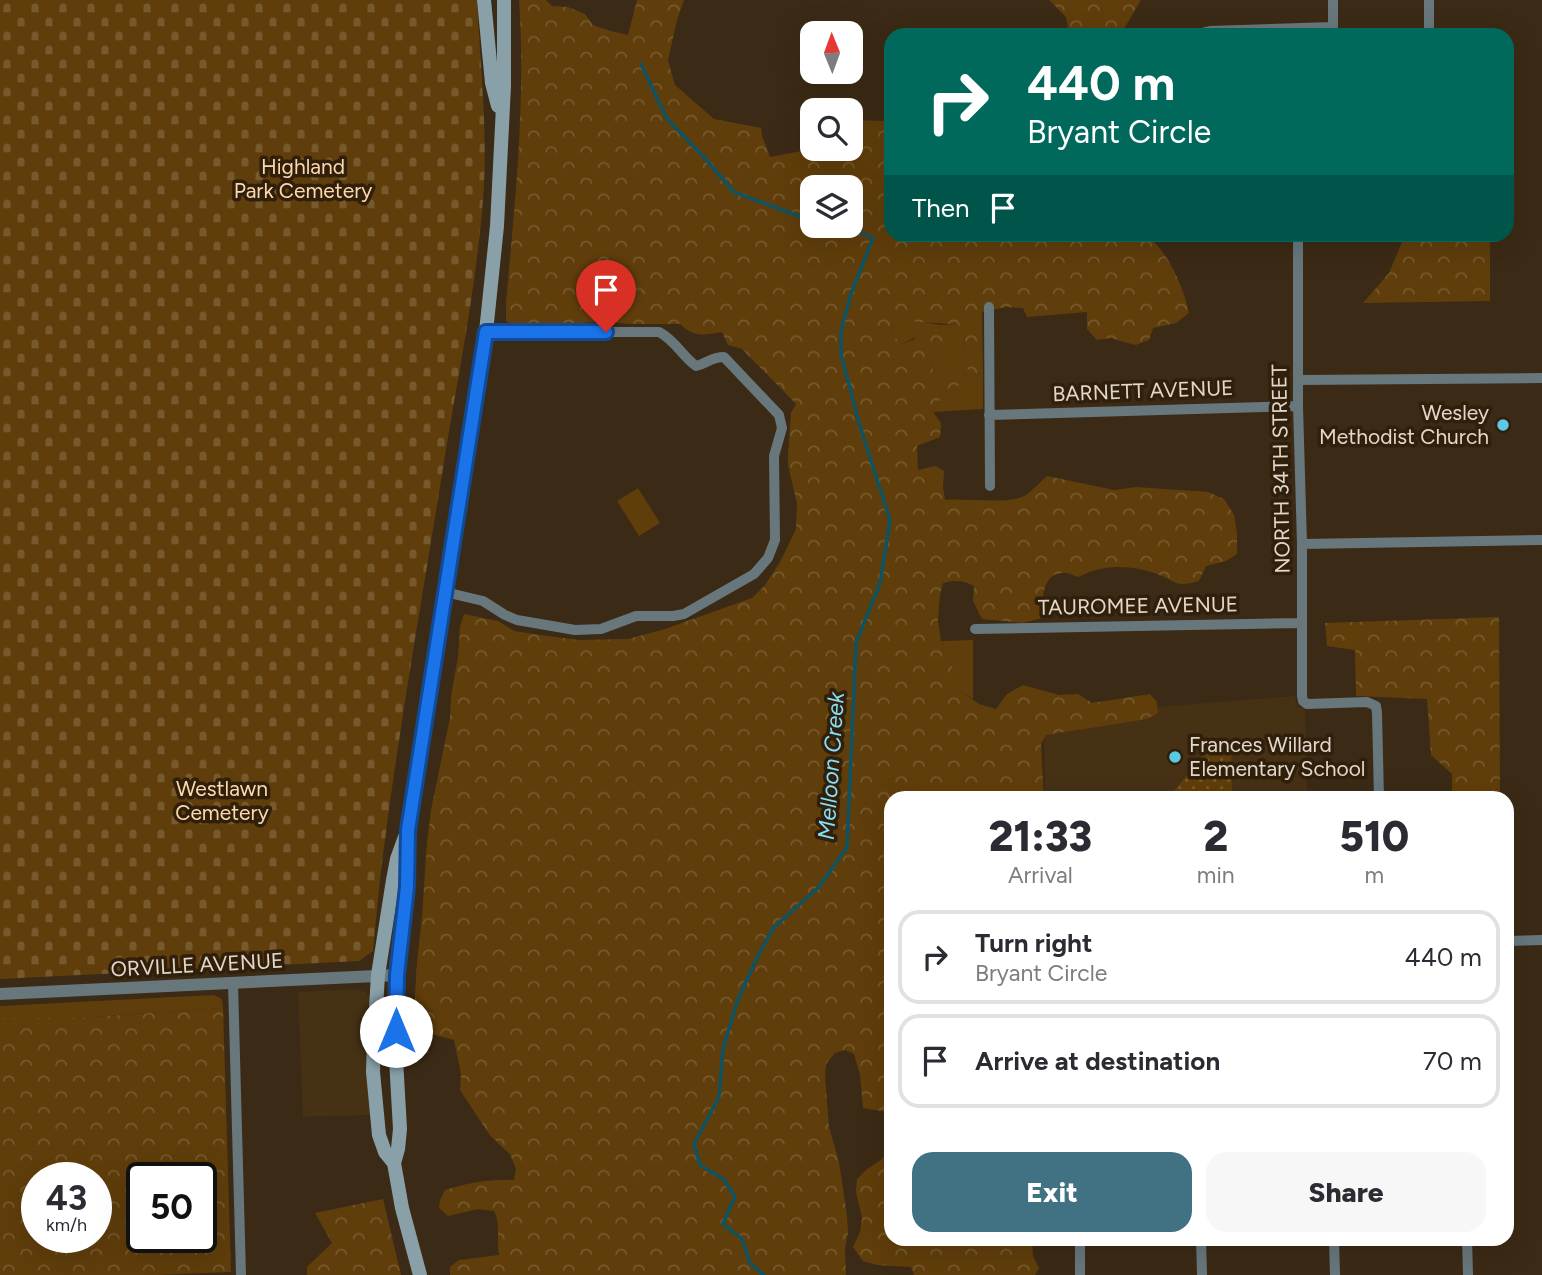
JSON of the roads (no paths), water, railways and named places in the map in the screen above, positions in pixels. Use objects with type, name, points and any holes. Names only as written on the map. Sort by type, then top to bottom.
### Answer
[{"type":"main road","points":[[484,0],[492,83],[502,118]]},
{"type":"main road","points":[[421,1275],[402,1208],[394,1163],[400,1129],[396,1059],[397,975],[407,887],[408,830],[486,332],[497,226],[505,59],[504,0]]},
{"type":"main road","points":[[394,1163],[384,1152],[379,1135],[375,1108],[374,1061],[378,975],[395,869],[408,830]]},
{"type":"street","points":[[1333,0],[1333,28]]},
{"type":"street","points":[[1429,0],[1429,28]]},
{"type":"street","name":"NORTH 34TH STREET","points":[[1298,242],[1301,696],[1304,703],[1367,702],[1376,706],[1379,791]]},
{"type":"street","points":[[989,307],[990,486]]},
{"type":"street","points":[[445,592],[482,601],[517,620],[575,631],[601,629],[636,616],[684,614],[754,574],[768,558],[775,540],[774,456],[782,428],[781,420],[724,357],[716,357],[696,366],[668,337],[659,332],[486,332]]},
{"type":"street","points":[[1299,380],[1542,378]]},
{"type":"street","name":"BARNETT AVENUE","points":[[989,415],[1298,406]]},
{"type":"street","points":[[1302,544],[1542,540]]},
{"type":"street","name":"TAUROMEE AVENUE","points":[[975,629],[1301,623]]},
{"type":"street","points":[[1514,941],[1542,940]]},
{"type":"street","name":"ORVILLE AVENUE","points":[[0,994],[397,975]]},
{"type":"street","points":[[233,983],[241,1275]]},
{"type":"street","points":[[1080,1246],[1080,1275]]},
{"type":"street","points":[[1201,1246],[1202,1275]]},
{"type":"street","points":[[1334,1246],[1335,1275]]},
{"type":"street","points":[[1467,1246],[1468,1275]]},
{"type":"waterway","name":"Melloon Creek","points":[[641,64],[667,119],[734,192],[800,217]]},
{"type":"waterway","name":"Melloon Creek","points":[[764,1275],[750,1263],[742,1239],[723,1224],[735,1196],[723,1179],[700,1165],[694,1144],[719,1097],[723,1049],[738,999],[757,958],[773,928],[819,887],[847,847],[856,643],[880,583],[890,520],[859,423],[841,354],[841,331],[851,294],[873,238],[863,234]]},
{"type":"place","name":"Wesley Methodist Church","points":[[1503,425]]},
{"type":"place","name":"Frances Willard Elementary School","points":[[1175,757]]},
{"type":"park label","name":"Highland Park Cemetery","points":[[303,179]]},
{"type":"park label","name":"Westlawn Cemetery","points":[[222,801]]}]
